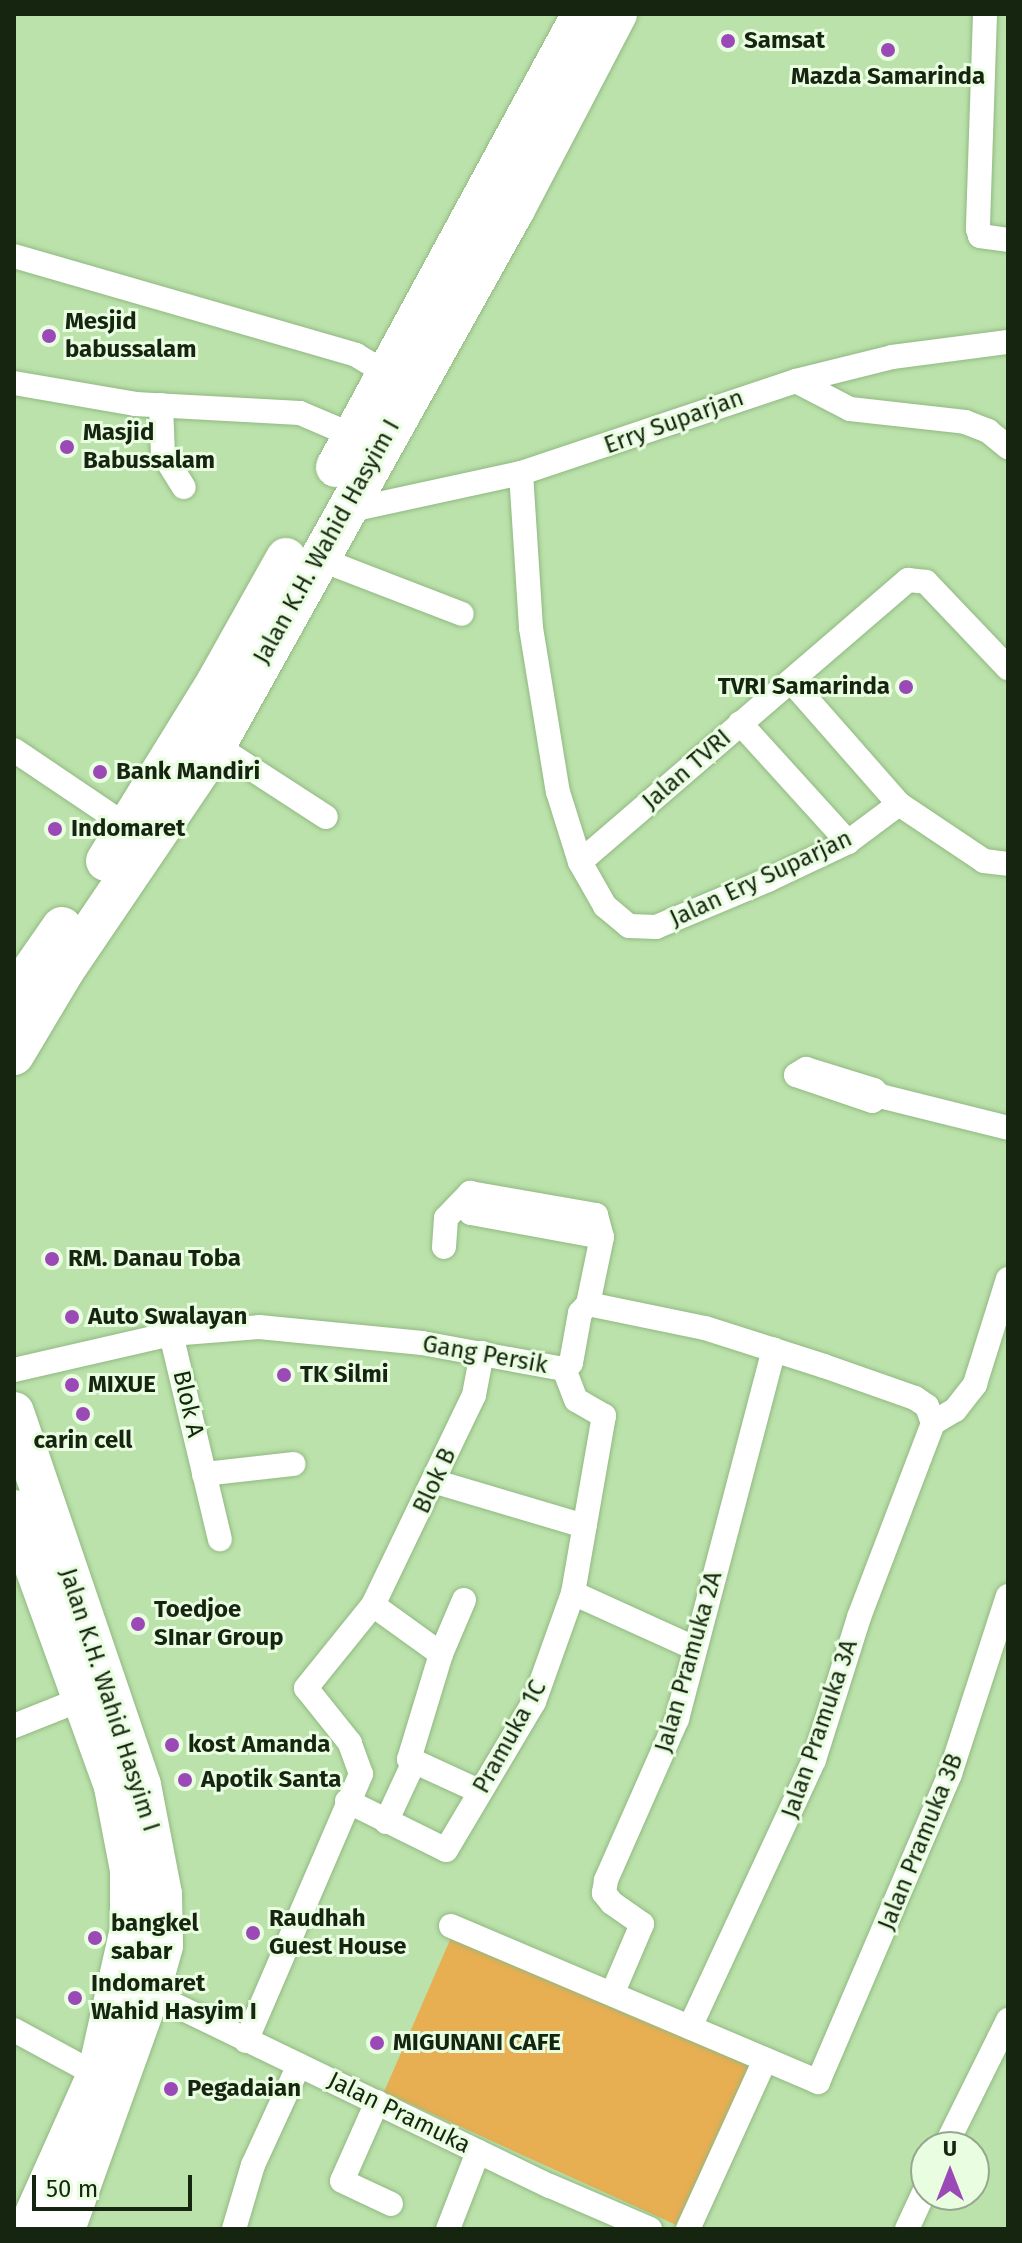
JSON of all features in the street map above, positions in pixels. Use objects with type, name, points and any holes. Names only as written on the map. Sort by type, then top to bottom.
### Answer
[{"type":"main road","name":"Jalan K.H. Wahid Hasyim I","points":[[14,1055],[215,745],[342,512],[499,204],[582,14]]},
{"type":"main road","name":"Jalan K.H. Wahid Hasyim I","points":[[18,981],[128,827],[217,681],[388,374],[448,255],[499,204],[617,14]]},
{"type":"main road","name":"Jalan K.H. Wahid Hasyim I","points":[[14,1412],[141,1785],[155,1843],[163,1946],[134,1992]]},
{"type":"main road","name":"Jalan K.H. Wahid Hasyim I","points":[[14,1510],[24,1574],[82,1699],[124,1822],[134,1992]]},
{"type":"main road","points":[[28,2229],[134,1992]]},
{"type":"main road","points":[[65,2229],[134,1992]]},
{"type":"street","points":[[985,14],[978,229],[980,236],[1008,240]]},
{"type":"street","points":[[14,256],[356,355],[388,374]]},
{"type":"street","name":"Erry Suparjan","points":[[342,512],[521,473],[796,381],[892,357],[1008,342]]},
{"type":"street","points":[[796,381],[850,409],[965,422],[988,431],[1008,447]]},
{"type":"street","points":[[14,383],[48,392],[161,405],[300,413],[354,436]]},
{"type":"street","points":[[161,405],[163,454],[184,487]]},
{"type":"street","name":"Jalan Ery Suparjan","points":[[521,473],[533,643],[558,792],[580,862],[605,906],[629,926],[642,929],[768,880],[848,842],[899,804]]},
{"type":"street","points":[[317,558],[462,614]]},
{"type":"street","name":"Jalan TVRI","points":[[580,862],[908,580],[926,582],[1008,668]]},
{"type":"street","points":[[791,681],[899,804],[984,861],[1008,864]]},
{"type":"street","points":[[740,723],[848,842]]},
{"type":"street","points":[[215,745],[326,817]]},
{"type":"street","points":[[14,750],[128,827]]},
{"type":"street","points":[[880,1096],[1008,1128]]},
{"type":"street","name":"Gang Persik","points":[[14,1370],[171,1334],[259,1327],[339,1332],[482,1353],[564,1369],[571,1363],[580,1313],[588,1304],[602,1237],[596,1215],[470,1193],[446,1218],[444,1247]]},
{"type":"street","points":[[588,1304],[705,1328],[915,1398],[927,1406],[933,1423],[955,1410],[975,1384],[1008,1279]]},
{"type":"street","name":"Blok A","points":[[171,1334],[220,1539]]},
{"type":"street","name":"Jalan Pramuka 2A","points":[[613,1992],[642,1924],[612,1903],[604,1893],[606,1880],[677,1719],[692,1647],[774,1350]]},
{"type":"street","name":"Blok B","points":[[347,1801],[361,1774],[350,1743],[306,1688],[373,1605],[436,1482],[474,1395],[482,1353]]},
{"type":"street","name":"Pramuka 1C","points":[[386,1822],[446,1850],[534,1702],[573,1593],[604,1416],[576,1400],[564,1369]]},
{"type":"street","name":"Jalan Pramuka 3A","points":[[690,2027],[814,1760],[859,1617],[933,1423]]},
{"type":"street","points":[[204,1474],[293,1464]]},
{"type":"street","points":[[436,1482],[585,1526]]},
{"type":"street","points":[[573,1593],[692,1647]]},
{"type":"street","name":"Jalan Pramuka 3B","points":[[765,2060],[818,2082],[950,1774],[1008,1596]]},
{"type":"street","points":[[464,1600],[441,1654],[409,1759],[479,1791]]},
{"type":"street","points":[[373,1605],[441,1654]]},
{"type":"street","points":[[14,1726],[82,1699]]},
{"type":"street","points":[[246,2041],[347,1801],[386,1822],[414,1762]]},
{"type":"street","points":[[451,1926],[613,1992],[765,2060],[688,2229]]},
{"type":"street","name":"Jalan Pramuka","points":[[134,1992],[299,2065],[478,2152],[650,2229]]},
{"type":"street","points":[[953,2131],[1008,2020]]},
{"type":"street","points":[[14,2030],[97,2075]]},
{"type":"street","points":[[234,2229],[253,2165],[299,2065]]},
{"type":"street","points":[[377,2102],[342,2181],[391,2204]]},
{"type":"street","points":[[448,2229],[478,2152]]},
{"type":"shaded area","points":[[453,1933],[760,2071],[685,2229],[384,2092]]},
{"type":"place","name":"Samsat","points":[[728,41]]},
{"type":"place","name":"Mazda Samarinda","points":[[888,50]]},
{"type":"place","name":"Mesjid babussalam","points":[[49,336]]},
{"type":"place","name":"Masjid Babussalam","points":[[67,447]]},
{"type":"place","name":"TVRI Samarinda","points":[[906,687]]},
{"type":"place","name":"Bank Mandiri","points":[[100,772]]},
{"type":"place","name":"Indomaret","points":[[55,829]]},
{"type":"place","name":"RM. Danau Toba","points":[[52,1259]]},
{"type":"place","name":"Auto Swalayan","points":[[72,1317]]},
{"type":"place","name":"TK Silmi","points":[[284,1375]]},
{"type":"place","name":"MIXUE","points":[[72,1385]]},
{"type":"place","name":"carin cell","points":[[83,1414]]},
{"type":"place","name":"Toedjoe SInar Group","points":[[138,1624]]},
{"type":"place","name":"kost Amanda","points":[[172,1745]]},
{"type":"place","name":"Apotik Santa","points":[[185,1780]]},
{"type":"place","name":"Raudhah Guest House","points":[[253,1933]]},
{"type":"place","name":"bangkel sabar","points":[[95,1938]]},
{"type":"place","name":"Indomaret Wahid Hasyim I","points":[[75,1998]]},
{"type":"place","name":"MIGUNANI CAFE","points":[[377,2043]]},
{"type":"place","name":"Pegadaian","points":[[171,2089]]}]
